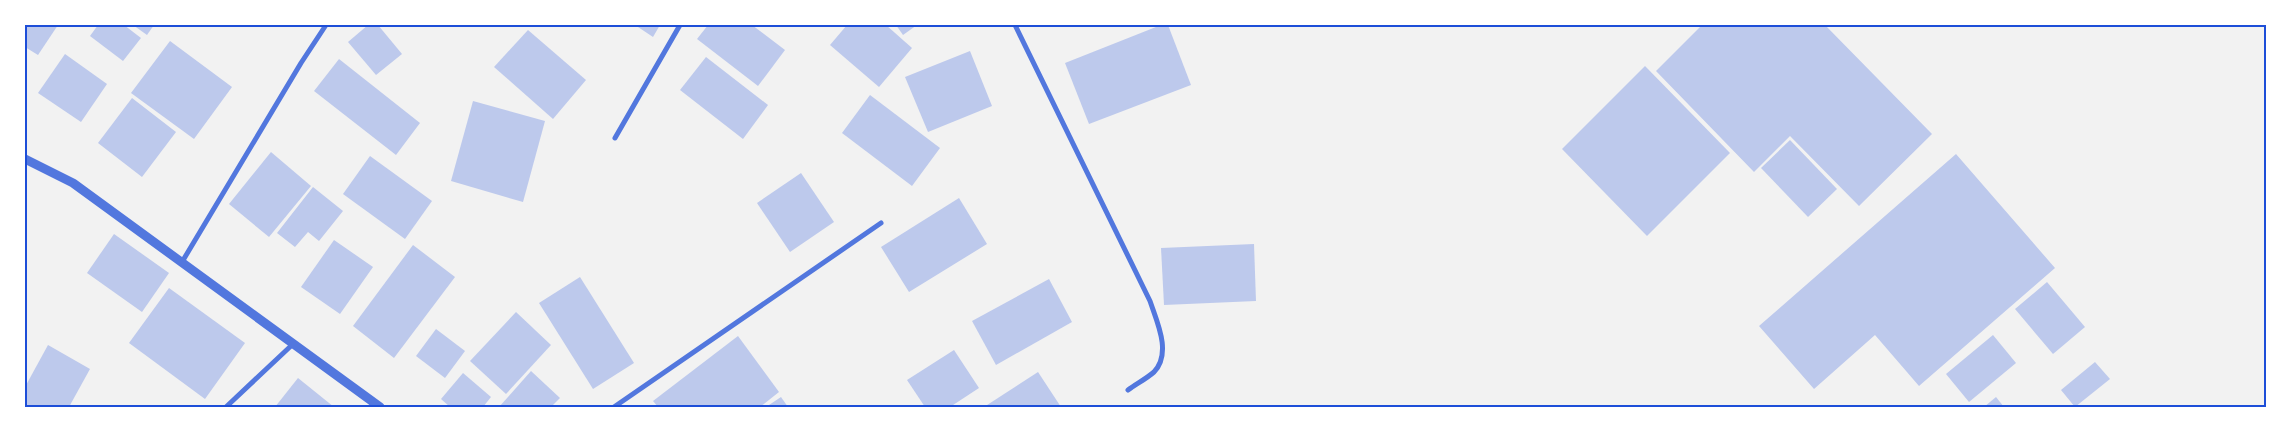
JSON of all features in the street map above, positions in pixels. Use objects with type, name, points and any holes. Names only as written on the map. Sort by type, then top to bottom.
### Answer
[{"type":"street","points":[[182,262],[301,63],[326,25]]},
{"type":"street","points":[[615,138],[680,25]]},
{"type":"street","points":[[1015,25],[1150,301],[1162,340],[1161,360],[1154,371],[1128,390]]},
{"type":"street","points":[[25,159],[74,183],[380,407]]},
{"type":"street","points":[[614,407],[881,223]]},
{"type":"street","points":[[226,407],[293,344]]},
{"type":"building","points":[[25,25],[58,25],[38,55],[25,47]]},
{"type":"building","points":[[98,25],[124,25],[141,38],[123,61],[90,36]]},
{"type":"building","points":[[133,25],[154,25],[147,35]]},
{"type":"building","points":[[368,25],[378,25],[402,54],[376,75],[348,42]]},
{"type":"building","points":[[635,25],[660,25],[653,37]]},
{"type":"building","points":[[708,25],[752,25],[785,50],[758,86],[697,39]]},
{"type":"building","points":[[847,25],[886,25],[912,48],[879,87],[830,45]]},
{"type":"building","points":[[896,25],[917,25],[903,35]]},
{"type":"building","points":[[1161,25],[1168,25],[1191,85],[1089,124],[1065,63]]},
{"type":"building","points":[[1702,25],[1825,25],[1932,134],[1859,206],[1790,136],[1754,172],[1656,71]]},
{"type":"building","points":[[528,30],[586,80],[553,119],[494,67]]},
{"type":"building","points":[[170,41],[232,87],[194,139],[131,93]]},
{"type":"building","points":[[970,51],[992,106],[928,132],[905,77]]},
{"type":"building","points":[[65,54],[107,84],[81,122],[38,93]]},
{"type":"building","points":[[706,57],[768,105],[743,139],[680,90]]},
{"type":"building","points":[[339,59],[420,123],[396,155],[314,91]]},
{"type":"building","points":[[1645,66],[1730,153],[1647,236],[1562,149]]},
{"type":"building","points":[[870,95],[940,148],[912,186],[842,133]]},
{"type":"building","points":[[132,98],[176,132],[142,177],[98,143]]},
{"type":"building","points":[[473,101],[545,121],[523,202],[451,181]]},
{"type":"building","points":[[1790,140],[1837,189],[1808,217],[1761,168]]},
{"type":"building","points":[[271,152],[311,186],[269,237],[229,204]]},
{"type":"building","points":[[1956,154],[2055,268],[1919,386],[1875,335],[1814,389],[1759,326]]},
{"type":"building","points":[[370,156],[432,201],[405,239],[343,194]]},
{"type":"building","points":[[801,173],[834,222],[790,252],[757,203]]},
{"type":"building","points":[[313,187],[343,211],[319,241],[308,232],[295,247],[277,233]]},
{"type":"building","points":[[959,198],[987,244],[909,292],[881,247]]},
{"type":"building","points":[[114,234],[169,273],[142,312],[87,273]]},
{"type":"building","points":[[334,240],[373,267],[340,314],[301,287]]},
{"type":"building","points":[[1254,244],[1256,301],[1164,305],[1161,248]]},
{"type":"building","points":[[413,245],[455,277],[394,358],[353,326]]},
{"type":"building","points":[[580,277],[634,363],[593,389],[539,303]]},
{"type":"building","points":[[1049,279],[1072,322],[996,365],[972,321]]},
{"type":"building","points":[[2047,282],[2085,327],[2053,354],[2015,309]]},
{"type":"building","points":[[169,288],[245,343],[205,399],[129,343]]},
{"type":"building","points":[[516,312],[551,345],[506,394],[470,361]]},
{"type":"building","points":[[436,329],[465,351],[445,378],[416,356]]},
{"type":"building","points":[[1993,335],[2016,363],[1969,402],[1946,374]]},
{"type":"building","points":[[738,336],[779,392],[760,407],[658,407],[653,401]]},
{"type":"building","points":[[48,345],[90,369],[69,407],[25,407],[25,387]]},
{"type":"building","points":[[954,350],[979,388],[950,407],[925,407],[907,380]]},
{"type":"building","points":[[2095,362],[2110,379],[2075,407],[2061,390]]},
{"type":"building","points":[[531,371],[560,398],[551,407],[499,407]]},
{"type":"building","points":[[1038,372],[1061,407],[984,407]]},
{"type":"building","points":[[463,373],[491,397],[483,407],[450,407],[441,399]]},
{"type":"building","points":[[298,378],[334,407],[275,407]]},
{"type":"building","points":[[781,397],[788,407],[766,407]]},
{"type":"building","points":[[1996,397],[2004,407],[1984,407]]}]
